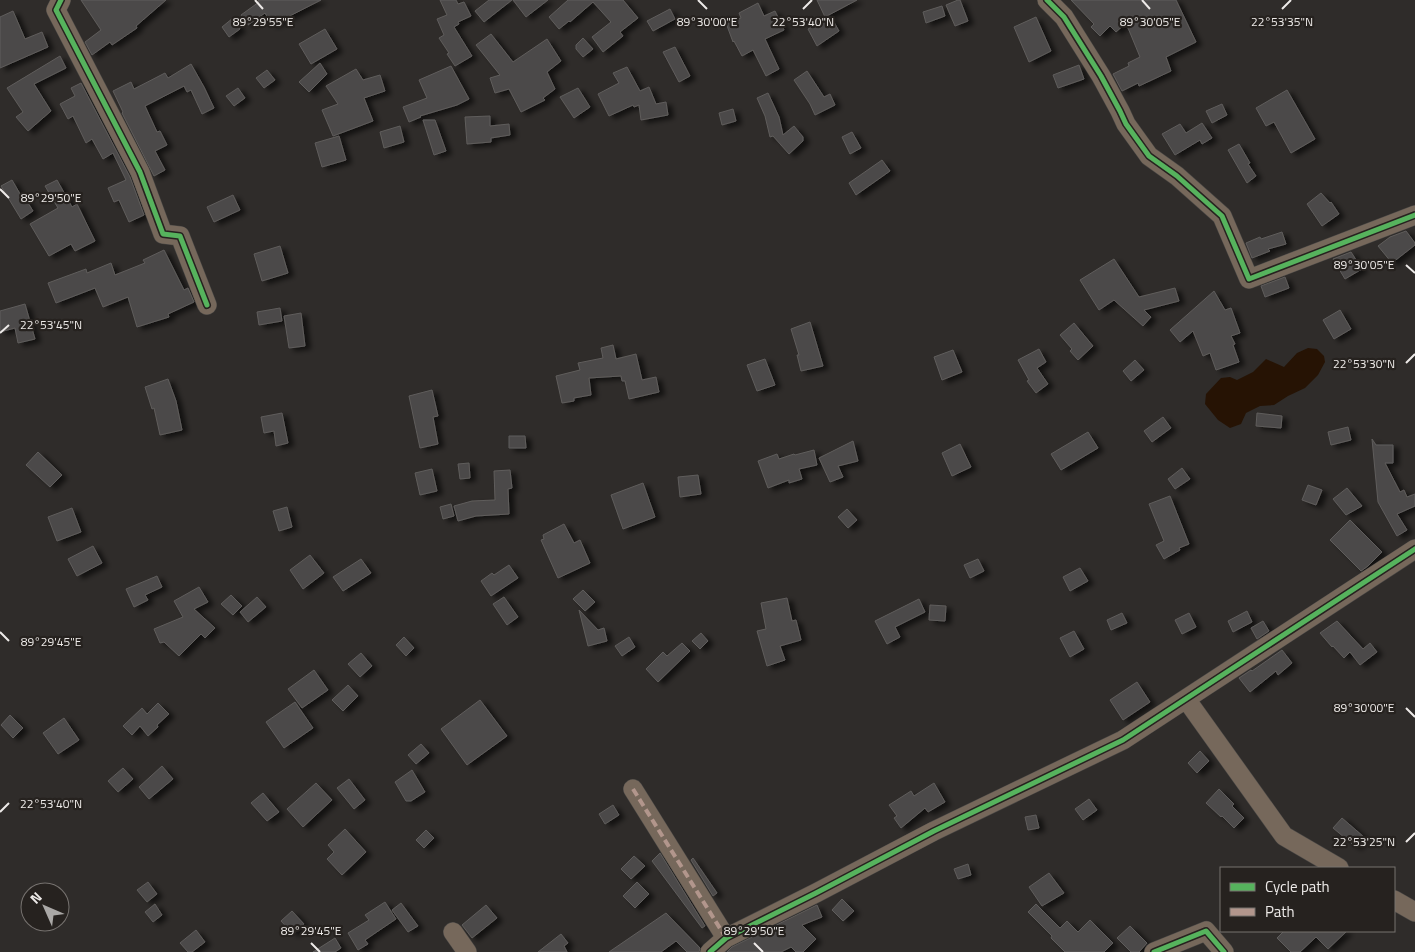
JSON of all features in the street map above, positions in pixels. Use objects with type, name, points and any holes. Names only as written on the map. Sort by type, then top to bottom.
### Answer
[{"type":"street","points":[[61,0],[56,10],[140,172],[163,234],[180,236],[207,305]]},
{"type":"street","points":[[1047,0],[1064,17],[1101,76],[1126,124],[1149,156],[1177,176],[1222,216],[1249,279],[1415,215]]},
{"type":"street","points":[[710,952],[726,938],[934,831],[1123,740],[1415,549]]},
{"type":"street","points":[[1186,699],[1284,836],[1337,867]]},
{"type":"street","points":[[633,789],[726,938]]},
{"type":"street","points":[[1395,901],[1415,912]]},
{"type":"street","points":[[1154,952],[1206,931],[1224,952]]},
{"type":"street","points":[[453,932],[467,952]]},
{"type":"shaded area","points":[[1308,348],[1317,349],[1324,356],[1325,362],[1318,375],[1305,388],[1274,405],[1260,406],[1246,413],[1241,424],[1230,428],[1218,420],[1205,404],[1206,394],[1221,378],[1230,377],[1237,380],[1253,372],[1266,359],[1284,367],[1297,353]]},
{"type":"building","points":[[81,0],[166,0],[136,26],[137,28],[112,45],[110,42],[92,55],[85,42],[101,30]]},
{"type":"building","points":[[258,0],[321,0],[272,25],[265,13],[248,25],[241,15],[259,2]]},
{"type":"building","points":[[440,0],[456,0],[458,4],[464,2],[471,16],[458,22],[459,24],[454,27],[472,56],[455,66],[439,38],[444,35],[437,19],[447,15]]},
{"type":"building","points":[[489,0],[512,0],[484,22],[475,11]]},
{"type":"building","points":[[513,0],[548,0],[526,17]]},
{"type":"building","points":[[568,0],[623,0],[638,18],[620,32],[623,36],[603,52],[592,37],[611,22],[593,2],[559,29],[549,17]]},
{"type":"building","points":[[817,0],[857,0],[825,17]]},
{"type":"building","points":[[960,0],[968,21],[955,26],[946,5]]},
{"type":"building","points":[[1071,0],[1176,0],[1196,42],[1166,57],[1171,71],[1139,86],[1138,83],[1122,91],[1113,74],[1129,66],[1128,63],[1140,57],[1126,23],[1116,32],[1110,26],[1100,36],[1091,27],[1094,24]]},
{"type":"building","points":[[758,3],[764,16],[775,11],[784,30],[765,39],[779,69],[766,76],[753,50],[742,56],[733,42],[726,23],[741,18],[739,13]]},
{"type":"building","points":[[942,6],[945,16],[926,23],[923,12]]},
{"type":"building","points":[[670,9],[675,19],[653,31],[647,21]]},
{"type":"building","points":[[13,11],[25,39],[42,32],[48,47],[0,68],[0,17]]},
{"type":"building","points":[[831,17],[839,31],[817,46],[808,29]]},
{"type":"building","points":[[1036,17],[1051,51],[1029,62],[1014,27]]},
{"type":"building","points":[[233,18],[240,29],[229,37],[222,27]]},
{"type":"building","points":[[325,29],[337,49],[311,64],[299,44]]},
{"type":"building","points":[[491,34],[513,62],[547,39],[561,61],[547,72],[555,89],[543,98],[545,100],[521,112],[509,89],[495,93],[490,78],[500,75],[476,45]]},
{"type":"building","points":[[583,38],[593,49],[583,57],[576,49],[576,45]]},
{"type":"building","points":[[675,47],[690,76],[679,82],[663,52]]},
{"type":"building","points":[[60,56],[66,68],[34,84],[51,111],[28,131],[16,117],[23,112],[7,88]]},
{"type":"building","points":[[320,63],[327,74],[309,92],[299,82]]},
{"type":"building","points":[[191,64],[214,108],[202,114],[191,90],[187,92],[184,86],[145,106],[157,132],[160,131],[167,145],[155,151],[165,170],[154,176],[113,91],[131,82],[134,89],[165,73],[168,78]]},
{"type":"building","points":[[1079,65],[1084,79],[1058,88],[1053,75]]},
{"type":"building","points":[[451,66],[469,99],[457,105],[420,116],[409,122],[403,107],[427,98],[419,80]]},
{"type":"building","points":[[627,67],[640,91],[649,87],[656,104],[666,102],[668,115],[641,120],[639,105],[634,107],[633,105],[609,116],[598,94],[619,83],[613,73]]},
{"type":"building","points":[[356,69],[363,80],[380,75],[385,91],[364,98],[373,121],[333,136],[322,110],[338,104],[326,86]]},
{"type":"building","points":[[267,70],[275,80],[264,88],[256,78]]},
{"type":"building","points":[[807,71],[824,97],[830,94],[835,105],[815,115],[794,80]]},
{"type":"building","points":[[81,83],[130,177],[144,215],[129,222],[119,200],[114,202],[108,188],[126,180],[113,153],[103,159],[92,139],[86,143],[73,116],[68,119],[60,104],[75,96],[71,88]]},
{"type":"building","points":[[238,88],[245,98],[234,106],[226,96]]},
{"type":"building","points":[[578,88],[590,107],[574,118],[560,97]]},
{"type":"building","points":[[1287,90],[1315,139],[1291,153],[1274,122],[1266,126],[1256,108]]},
{"type":"building","points":[[768,93],[779,117],[783,135],[794,126],[803,137],[803,141],[789,154],[773,136],[770,137],[765,116],[757,98]]},
{"type":"building","points":[[1222,104],[1227,115],[1212,123],[1206,111]]},
{"type":"building","points":[[733,109],[736,121],[722,125],[719,113]]},
{"type":"building","points":[[490,116],[490,126],[509,124],[510,135],[491,138],[491,142],[467,144],[465,117]]},
{"type":"building","points":[[423,120],[435,120],[446,151],[434,155]]},
{"type":"building","points":[[1202,123],[1212,138],[1202,144],[1200,140],[1175,155],[1162,134],[1180,124],[1186,133]]},
{"type":"building","points":[[400,126],[404,142],[384,148],[380,132]]},
{"type":"building","points":[[852,132],[861,148],[850,154],[842,137]]},
{"type":"building","points":[[339,136],[346,160],[322,167],[315,143]]},
{"type":"building","points":[[1239,144],[1256,176],[1247,183],[1228,150]]},
{"type":"building","points":[[882,160],[890,171],[856,195],[849,183]]},
{"type":"building","points":[[12,180],[23,199],[25,198],[33,211],[21,219],[1,186]]},
{"type":"building","points":[[57,180],[72,207],[77,204],[95,241],[75,251],[71,244],[49,256],[30,224],[58,208],[45,186]]},
{"type":"building","points":[[1321,193],[1331,202],[1339,214],[1322,226],[1307,204]]},
{"type":"building","points":[[233,195],[240,210],[214,222],[207,207]]},
{"type":"building","points":[[1406,231],[1415,245],[1392,263],[1378,246],[1390,237]]},
{"type":"building","points":[[1282,232],[1286,244],[1268,249],[1270,251],[1252,258],[1246,243],[1260,237],[1261,239]]},
{"type":"building","points":[[280,246],[288,273],[262,281],[254,254]]},
{"type":"building","points":[[164,250],[184,290],[188,288],[194,302],[168,314],[169,317],[137,327],[128,297],[103,307],[95,288],[56,303],[48,283],[86,269],[87,273],[111,263],[115,275],[145,263],[143,260]]},
{"type":"building","points":[[1351,252],[1362,269],[1345,279],[1333,259]]},
{"type":"building","points":[[1114,259],[1139,297],[1175,288],[1179,301],[1144,310],[1151,317],[1143,326],[1114,300],[1099,310],[1080,280]]},
{"type":"building","points":[[1285,277],[1289,288],[1265,297],[1261,286]]},
{"type":"building","points":[[1214,291],[1225,310],[1231,308],[1240,333],[1231,336],[1239,362],[1216,370],[1210,353],[1203,356],[1193,331],[1180,342],[1170,330]]},
{"type":"building","points":[[25,304],[35,339],[18,343],[15,328],[0,332],[0,311]]},
{"type":"building","points":[[280,308],[282,321],[259,325],[257,312]]},
{"type":"building","points":[[1340,310],[1351,329],[1334,339],[1323,320]]},
{"type":"building","points":[[301,313],[305,346],[289,348],[284,316]]},
{"type":"building","points":[[810,322],[823,366],[801,371],[797,355],[799,355],[791,329]]},
{"type":"building","points":[[1074,323],[1093,346],[1078,360],[1070,351],[1072,349],[1060,335]]},
{"type":"building","points":[[613,345],[616,359],[636,354],[642,380],[656,377],[659,392],[629,399],[625,381],[622,381],[621,376],[589,378],[591,395],[574,398],[574,401],[562,403],[556,376],[580,370],[578,363],[603,358],[601,348]]},
{"type":"building","points":[[1039,349],[1046,362],[1037,368],[1048,384],[1036,393],[1027,381],[1029,380],[1018,360]]},
{"type":"building","points":[[953,350],[962,372],[942,380],[934,357]]},
{"type":"building","points":[[765,359],[775,385],[757,391],[747,365]]},
{"type":"building","points":[[1135,360],[1144,370],[1131,381],[1123,371]]},
{"type":"building","points":[[168,379],[176,401],[182,430],[160,435],[154,408],[152,409],[145,387]]},
{"type":"building","points":[[432,390],[438,416],[433,417],[438,444],[420,448],[409,396]]},
{"type":"building","points":[[282,413],[288,443],[276,446],[274,431],[264,433],[261,417]]},
{"type":"building","points":[[1257,413],[1282,416],[1281,428],[1256,426]]},
{"type":"building","points":[[1163,417],[1171,428],[1152,442],[1144,431]]},
{"type":"building","points":[[1348,427],[1351,440],[1331,445],[1328,432]]},
{"type":"building","points":[[1088,432],[1098,448],[1061,470],[1051,454]]},
{"type":"building","points":[[509,436],[525,436],[526,448],[509,448]]},
{"type":"building","points":[[1372,439],[1376,445],[1393,445],[1393,463],[1385,463],[1400,492],[1404,490],[1407,497],[1415,494],[1415,506],[1397,514],[1407,530],[1397,536],[1378,502]]},
{"type":"building","points":[[853,441],[858,461],[838,466],[843,477],[830,482],[819,458]]},
{"type":"building","points":[[960,444],[971,467],[952,476],[942,453]]},
{"type":"building","points":[[814,450],[817,465],[799,469],[802,479],[789,483],[789,480],[768,488],[758,461],[777,454],[779,459]]},
{"type":"building","points":[[38,452],[62,475],[50,487],[26,465]]},
{"type":"building","points":[[469,463],[470,478],[460,479],[458,464]]},
{"type":"building","points":[[1182,468],[1190,479],[1175,489],[1168,479]]},
{"type":"building","points":[[432,469],[437,491],[420,495],[415,473]]},
{"type":"building","points":[[510,470],[512,488],[508,489],[509,514],[476,516],[458,521],[454,506],[472,501],[495,500],[494,471]]},
{"type":"building","points":[[698,475],[701,494],[680,497],[678,477]]},
{"type":"building","points":[[643,483],[655,517],[623,529],[611,495]]},
{"type":"building","points":[[1308,485],[1322,490],[1316,505],[1302,500]]},
{"type":"building","points":[[1347,488],[1362,506],[1346,515],[1333,499]]},
{"type":"building","points":[[1170,496],[1189,544],[1179,548],[1180,550],[1164,559],[1156,545],[1164,541],[1149,504]]},
{"type":"building","points":[[451,504],[454,516],[443,519],[440,507]]},
{"type":"building","points":[[287,507],[292,527],[279,531],[273,511]]},
{"type":"building","points":[[72,508],[81,532],[57,541],[48,517]]},
{"type":"building","points":[[847,509],[857,520],[848,528],[838,517]]},
{"type":"building","points":[[1350,520],[1382,552],[1361,571],[1330,540]]},
{"type":"building","points":[[564,524],[574,543],[580,540],[590,563],[558,578],[541,540],[544,539],[543,535]]},
{"type":"building","points":[[93,546],[102,563],[77,576],[68,559]]},
{"type":"building","points":[[310,555],[324,573],[303,589],[290,570]]},
{"type":"building","points":[[361,559],[371,573],[343,591],[333,577]]},
{"type":"building","points":[[978,559],[984,571],[970,578],[964,565]]},
{"type":"building","points":[[509,565],[518,578],[491,596],[481,581]]},
{"type":"building","points":[[1080,568],[1088,581],[1070,591],[1063,577]]},
{"type":"building","points":[[157,576],[162,587],[145,595],[148,600],[134,607],[126,589]]},
{"type":"building","points":[[199,587],[208,602],[194,609],[215,628],[205,638],[201,634],[179,656],[164,642],[160,643],[154,629],[183,617],[174,601]]},
{"type":"building","points":[[583,590],[595,602],[585,611],[573,599]]},
{"type":"building","points":[[231,595],[242,606],[233,615],[221,604]]},
{"type":"building","points":[[257,597],[266,607],[248,622],[240,612]]},
{"type":"building","points":[[504,597],[518,617],[507,625],[493,604]]},
{"type":"building","points":[[787,598],[792,621],[796,620],[801,640],[780,646],[785,660],[767,666],[757,631],[766,629],[761,603]]},
{"type":"building","points":[[919,599],[925,612],[895,627],[900,637],[887,644],[875,621]]},
{"type":"building","points":[[930,605],[946,606],[945,621],[929,620]]},
{"type":"building","points":[[579,610],[598,630],[604,628],[607,641],[588,646]]},
{"type":"building","points":[[1247,611],[1252,622],[1233,632],[1228,621]]},
{"type":"building","points":[[1122,613],[1127,623],[1111,630],[1107,620]]},
{"type":"building","points":[[1189,613],[1196,627],[1182,634],[1175,620]]},
{"type":"building","points":[[1263,621],[1269,631],[1257,639],[1251,628]]},
{"type":"building","points":[[1337,621],[1363,649],[1370,643],[1377,652],[1360,665],[1350,652],[1344,658],[1320,633]]},
{"type":"building","points":[[1074,631],[1084,649],[1070,657],[1060,638]]},
{"type":"building","points":[[701,633],[708,641],[700,649],[692,641]]},
{"type":"building","points":[[404,637],[414,648],[406,656],[396,645]]},
{"type":"building","points":[[629,637],[635,647],[622,656],[615,646]]},
{"type":"building","points":[[682,643],[690,651],[658,682],[646,669],[663,652],[667,656]]},
{"type":"building","points":[[1282,650],[1292,663],[1278,675],[1276,671],[1250,692],[1239,678]]},
{"type":"building","points":[[361,653],[372,666],[360,677],[348,664]]},
{"type":"building","points":[[314,670],[328,690],[302,708],[288,689]]},
{"type":"building","points":[[1137,682],[1150,702],[1123,720],[1110,700]]},
{"type":"building","points":[[348,685],[358,696],[343,711],[332,700]]},
{"type":"building","points":[[480,700],[507,736],[467,765],[441,729]]},
{"type":"building","points":[[295,702],[313,728],[284,748],[266,722]]},
{"type":"building","points":[[158,703],[169,714],[148,736],[140,726],[132,735],[123,726],[142,708],[147,714]]},
{"type":"building","points":[[10,715],[23,728],[13,738],[1,725]]},
{"type":"building","points":[[64,718],[79,740],[58,754],[43,733]]},
{"type":"building","points":[[421,744],[429,753],[416,764],[408,755]]},
{"type":"building","points":[[1200,751],[1209,761],[1197,773],[1188,763]]},
{"type":"building","points":[[162,766],[173,779],[149,799],[139,787]]},
{"type":"building","points":[[123,768],[133,779],[118,792],[108,781]]},
{"type":"building","points":[[412,770],[425,792],[411,801],[406,801],[395,782]]},
{"type":"building","points":[[349,779],[365,800],[354,809],[337,788]]},
{"type":"building","points":[[316,783],[332,800],[303,827],[287,809]]},
{"type":"building","points":[[934,783],[945,802],[928,812],[925,808],[901,828],[894,818],[897,816],[889,805],[911,791],[914,796]]},
{"type":"building","points":[[1219,789],[1234,804],[1232,806],[1244,818],[1234,828],[1206,803]]},
{"type":"building","points":[[263,793],[279,812],[267,821],[251,803]]},
{"type":"building","points":[[1089,799],[1097,810],[1083,820],[1075,809]]},
{"type":"building","points":[[613,805],[619,815],[605,824],[599,814]]},
{"type":"building","points":[[1036,815],[1039,828],[1028,830],[1025,817]]},
{"type":"building","points":[[1342,818],[1364,837],[1356,847],[1333,828]]},
{"type":"building","points":[[345,829],[366,852],[342,875],[327,859],[334,852],[328,845]]},
{"type":"building","points":[[426,830],[434,838],[424,848],[416,840]]},
{"type":"building","points":[[660,853],[705,926],[702,928],[652,861]]},
{"type":"building","points":[[634,856],[645,866],[631,879],[621,869]]},
{"type":"building","points":[[693,858],[717,893],[713,896],[691,860]]},
{"type":"building","points":[[968,864],[971,875],[958,879],[954,869]]},
{"type":"building","points":[[1049,873],[1064,893],[1042,906],[1029,887]]},
{"type":"building","points":[[148,882],[157,894],[147,902],[137,890]]},
{"type":"building","points":[[637,882],[649,894],[635,908],[623,896]]},
{"type":"building","points":[[842,899],[854,911],[843,921],[832,910]]},
{"type":"building","points":[[385,902],[396,919],[365,940],[368,944],[358,950],[348,933],[369,920],[365,915]]},
{"type":"building","points":[[401,903],[418,926],[408,932],[392,910]]},
{"type":"building","points":[[155,904],[162,915],[153,922],[145,912]]},
{"type":"building","points":[[1036,904],[1060,928],[1067,921],[1078,932],[1090,920],[1113,943],[1104,952],[1065,952],[1028,912]]},
{"type":"building","points":[[486,905],[497,918],[472,938],[462,925]]},
{"type":"building","points":[[817,905],[822,917],[802,925],[816,939],[803,952],[796,952],[791,947],[781,952],[727,952],[732,947]]},
{"type":"building","points":[[292,911],[304,924],[293,934],[281,921]]},
{"type":"building","points":[[666,913],[700,948],[699,952],[687,952],[676,941],[661,952],[609,952]]},
{"type":"building","points":[[1130,926],[1147,943],[1139,952],[1131,952],[1117,938]]},
{"type":"building","points":[[196,930],[205,942],[192,952],[188,952],[180,943]]},
{"type":"building","points":[[1283,932],[1346,932],[1328,949],[1316,937],[1300,952],[1291,952],[1277,938]]},
{"type":"building","points":[[561,934],[568,943],[564,946],[567,952],[538,952]]},
{"type":"building","points":[[335,938],[341,948],[335,952],[313,952]]},
{"type":"marked path","points":[[633,789],[726,938]]},
{"type":"cycle path","points":[[61,0],[56,10],[140,172],[163,234],[180,236],[207,305]]},
{"type":"cycle path","points":[[1047,0],[1064,17],[1101,76],[1126,124],[1149,156],[1177,176],[1222,216],[1249,279],[1415,215]]},
{"type":"cycle path","points":[[710,952],[726,938],[934,831],[1123,740],[1415,549]]},
{"type":"cycle path","points":[[1154,952],[1206,931],[1224,952]]}]
